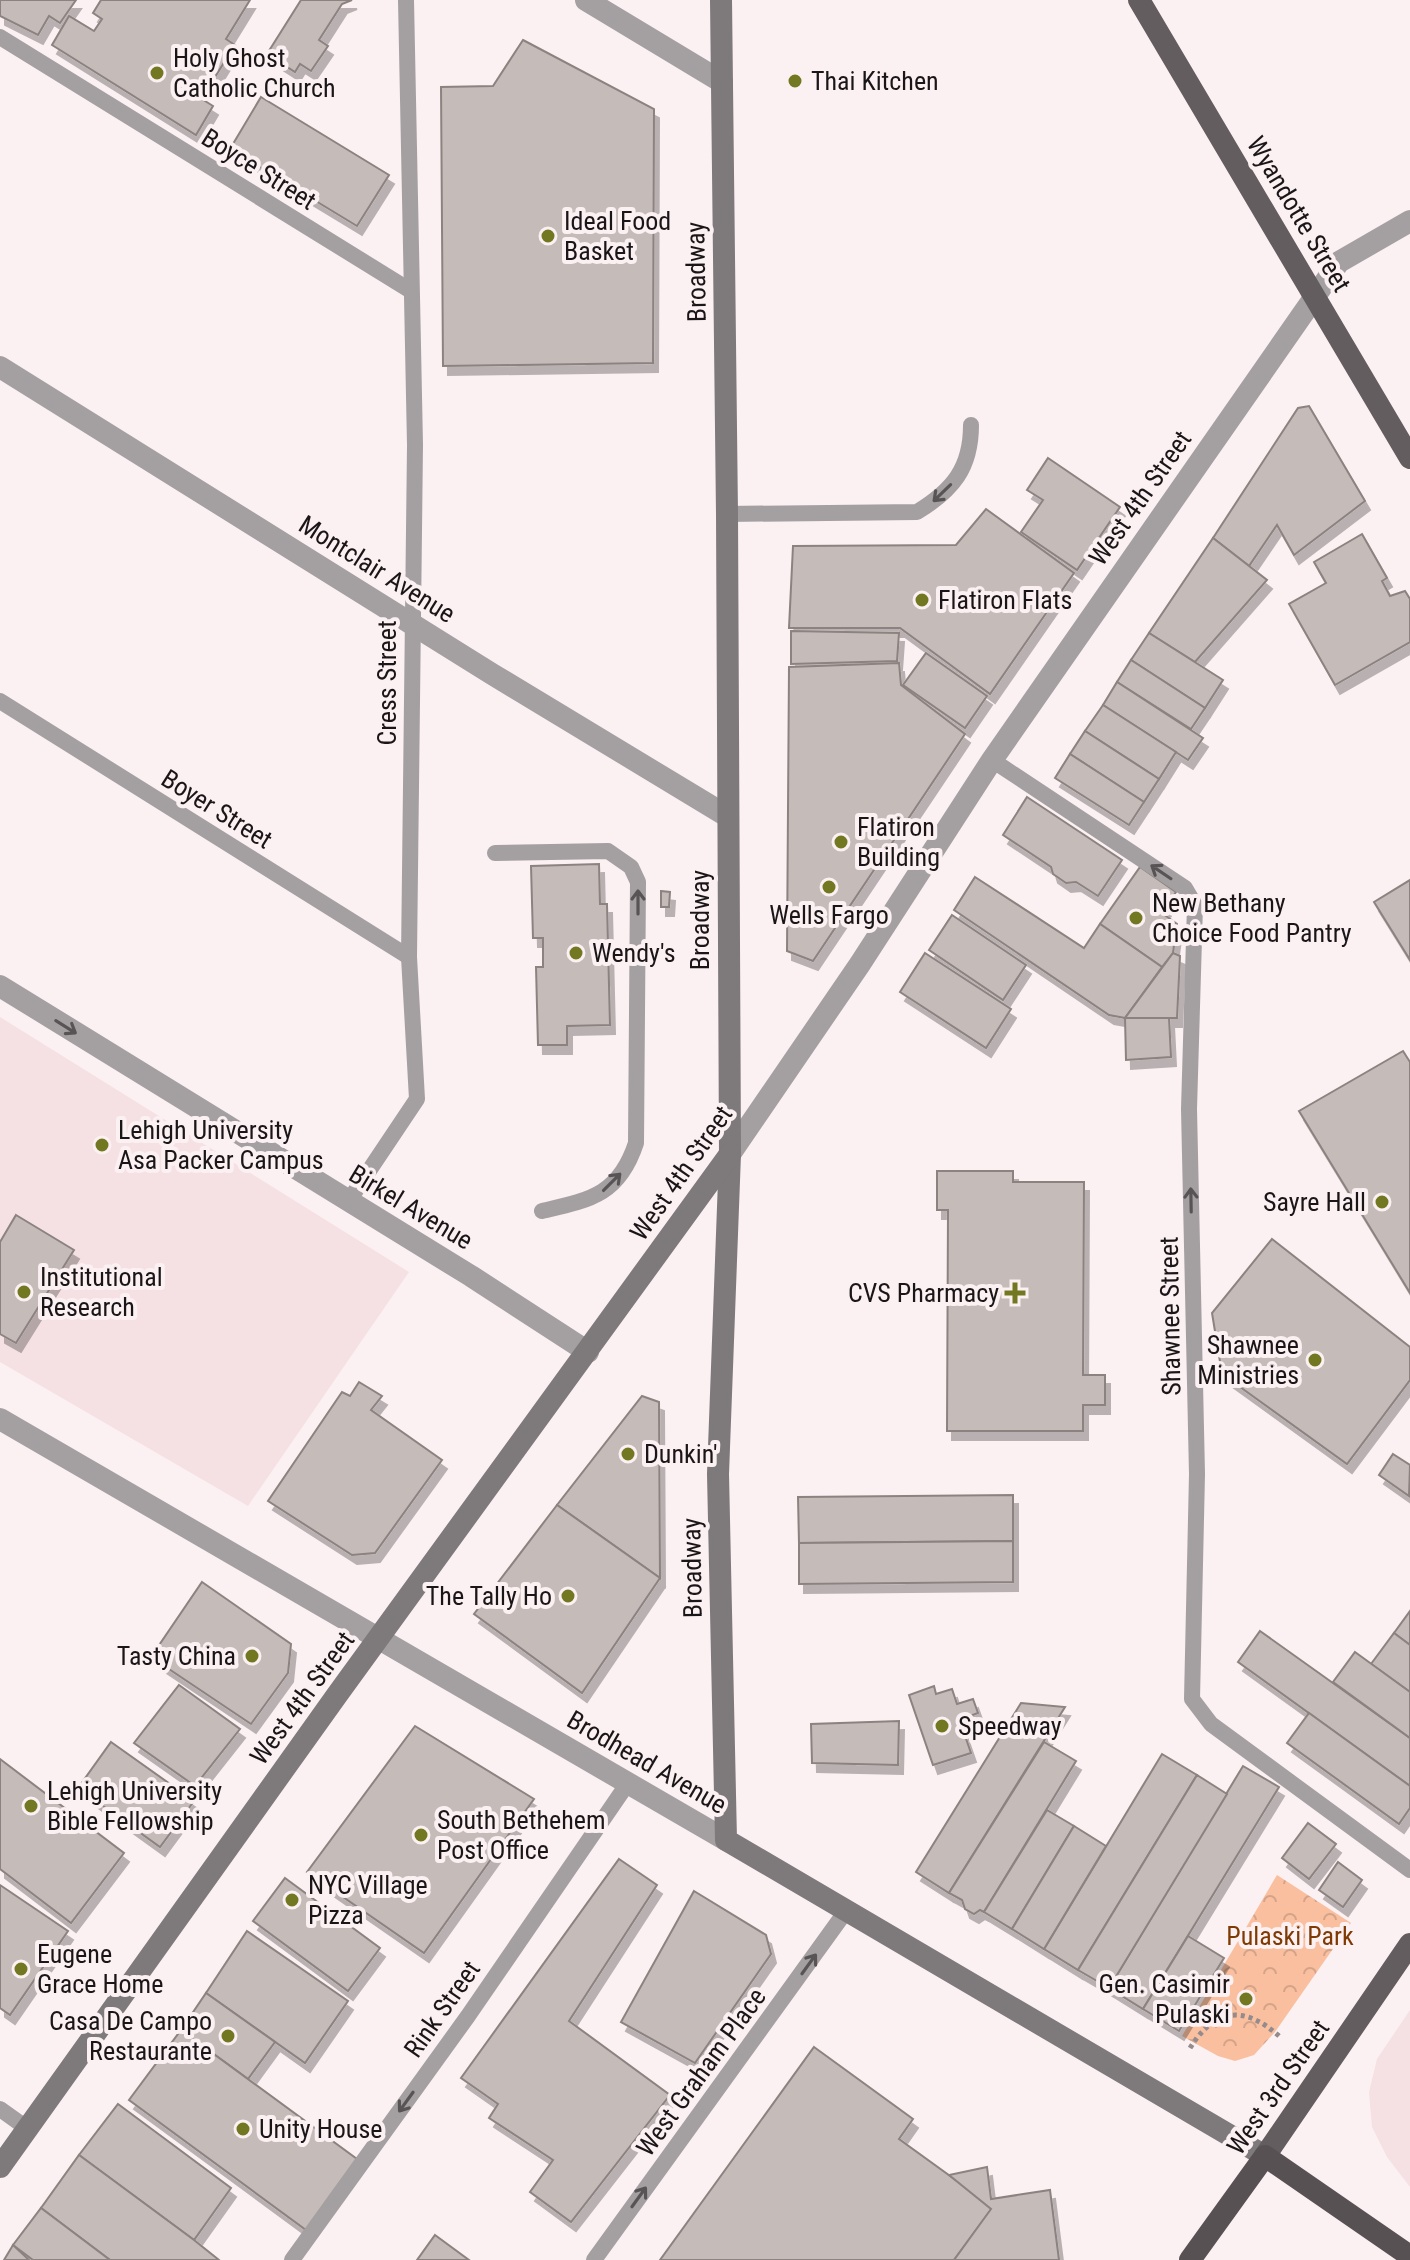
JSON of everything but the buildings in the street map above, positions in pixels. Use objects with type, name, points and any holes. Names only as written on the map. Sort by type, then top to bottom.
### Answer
[{"type":"highway","points":[[1265,2156],[1410,2256]]},
{"type":"highway","name":"West 3rd Street","points":[[1190,2260],[1265,2156]]},
{"type":"main road","name":"Broadway","points":[[721,0],[730,1154],[718,1474],[726,1840]]},
{"type":"main road","name":"Wyandotte Street","points":[[1139,0],[1410,458]]},
{"type":"main road","name":"West 4th Street","points":[[0,2167],[730,1154]]},
{"type":"main road","name":"Brodhead Avenue","points":[[726,1840],[1265,2156]]},
{"type":"main road","name":"West 3rd Street","points":[[1265,2156],[1410,1944]]},
{"type":"street","points":[[586,0],[722,82]]},
{"type":"street","name":"West 4th Street","points":[[730,1154],[860,964],[992,760],[1314,295],[1339,262],[1410,221]]},
{"type":"street","name":"Montclair Avenue","points":[[0,367],[727,816]]},
{"type":"street","name":"Birkel Avenue","points":[[0,986],[588,1352]]},
{"type":"street","name":"Brodhead Avenue","points":[[0,1419],[726,1840]]},
{"type":"lane","name":"Cress Street","points":[[348,1202],[417,1099],[409,957],[415,445],[406,0]]},
{"type":"lane","name":"Boyce Street","points":[[0,37],[411,291]]},
{"type":"lane","points":[[727,514],[917,512],[941,497],[960,475],[971,447],[971,425]]},
{"type":"lane","name":"Boyer Street","points":[[0,701],[409,957]]},
{"type":"lane","name":"Shawnee Street","points":[[992,760],[1185,888],[1195,905],[1189,1109],[1197,1474],[1192,1699],[1211,1724],[1410,1870]]},
{"type":"lane","points":[[495,853],[608,851],[631,867],[638,882],[636,1143],[631,1159],[606,1189],[589,1200],[542,1211]]},
{"type":"lane","name":"Rink Street","points":[[292,2260],[468,2016],[628,1783]]},
{"type":"lane","name":"West Graham Place","points":[[594,2260],[846,1911]]},
{"type":"lane","points":[[0,2109],[28,2129]]},
{"type":"path","points":[[1190,2048],[1207,2026],[1227,2014],[1259,2021],[1279,2036]]},
{"type":"shaded area","name":"Lehigh University Asa Packer Campus","points":[[0,1017],[409,1272],[248,1506],[0,1362]]},
{"type":"shaded area","points":[[1410,2010],[1410,2187],[1387,2157],[1372,2127],[1369,2092],[1377,2059]]},
{"type":"green space","name":"Pulaski Park","points":[[1277,1875],[1351,1923],[1275,2032],[1254,2055],[1235,2061],[1218,2056],[1182,2036]]},
{"type":"place","name":"Holy Ghost Catholic Church","points":[[157,73]]},
{"type":"place","name":"Thai Kitchen","points":[[795,81]]},
{"type":"place","name":"Ideal Food Basket","points":[[548,236]]},
{"type":"place","name":"Flatiron Flats","points":[[922,600]]},
{"type":"place","name":"Flatiron Building","points":[[841,842]]},
{"type":"place","name":"Wells Fargo","points":[[829,887]]},
{"type":"place","name":"New Bethany Choice Food Pantry","points":[[1136,918]]},
{"type":"place","name":"Wendy's","points":[[576,953]]},
{"type":"place","name":"Lehigh University Asa Packer Campus","points":[[102,1145]]},
{"type":"place","name":"Sayre Hall","points":[[1382,1202]]},
{"type":"place","name":"Institutional Research","points":[[24,1292]]},
{"type":"place","name":"CVS Pharmacy","points":[[1015,1293]]},
{"type":"place","name":"Shawnee Ministries","points":[[1315,1360]]},
{"type":"place","name":"Dunkin'","points":[[628,1454]]},
{"type":"place","name":"The Tally Ho","points":[[568,1596]]},
{"type":"place","name":"Tasty China","points":[[252,1656]]},
{"type":"place","name":"Speedway","points":[[942,1726]]},
{"type":"place","name":"Lehigh University Bible Fellowship","points":[[31,1806]]},
{"type":"place","name":"South Bethehem Post Office","points":[[421,1835]]},
{"type":"place","name":"NYC Village Pizza","points":[[292,1900]]},
{"type":"place","name":"Eugene Grace Home","points":[[21,1969]]},
{"type":"place","name":"Gen. Casimir Pulaski","points":[[1246,1999]]},
{"type":"place","name":"Casa De Campo Restaurante","points":[[228,2036]]},
{"type":"place","name":"Unity House","points":[[243,2129]]}]
